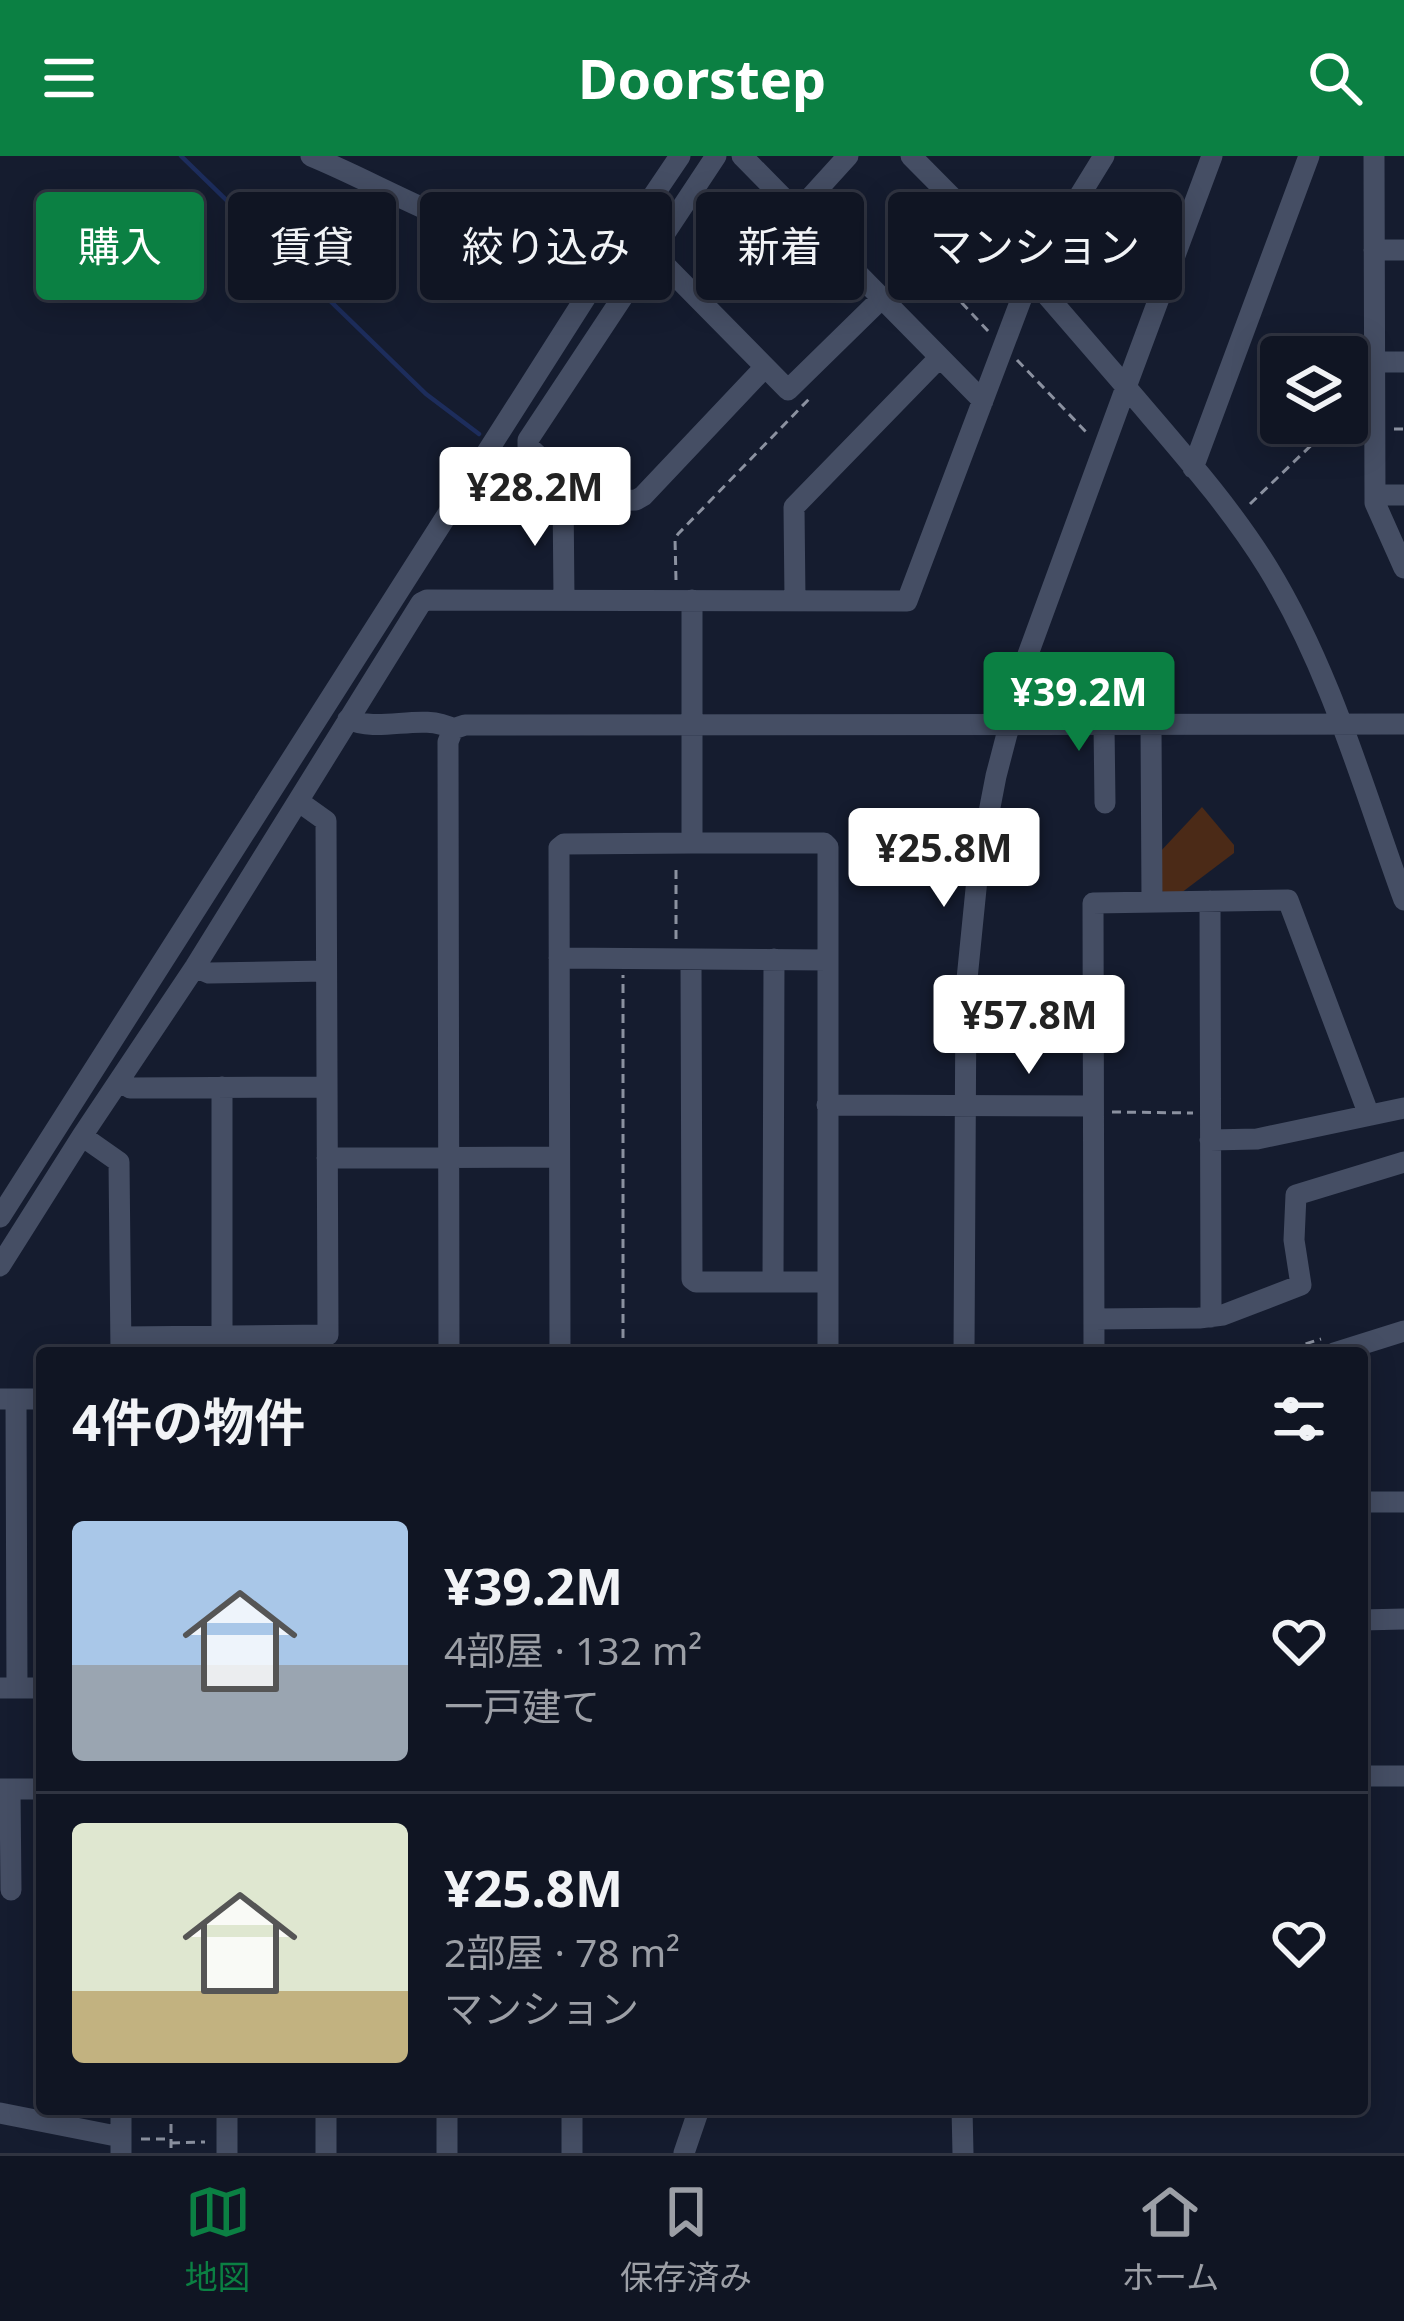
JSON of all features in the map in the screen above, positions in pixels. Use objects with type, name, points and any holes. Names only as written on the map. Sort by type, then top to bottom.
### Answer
[{"type":"street","points":[[311,156],[420,205]]},
{"type":"street","points":[[656,192],[680,156]]},
{"type":"street","points":[[672,224],[716,156]]},
{"type":"street","points":[[742,156],[778,192]]},
{"type":"street","points":[[816,192],[848,156]]},
{"type":"street","points":[[911,156],[947,192]]},
{"type":"street","points":[[964,1347],[966,988],[985,829],[1027,657],[1212,156]]},
{"type":"street","points":[[1193,467],[1309,156]]},
{"type":"street","points":[[1374,156],[1375,503],[1404,568]]},
{"type":"street","points":[[1079,192],[1099,158]]},
{"type":"street","points":[[1374,250],[1404,250]]},
{"type":"street","points":[[672,272],[788,390],[887,305]]},
{"type":"street","points":[[864,281],[983,401]]},
{"type":"street","points":[[0,1217],[584,300]]},
{"type":"street","points":[[564,599],[565,502],[554,471],[528,440],[622,300]]},
{"type":"street","points":[[0,1266],[195,967],[421,604],[427,600],[564,599],[907,601],[1021,300]]},
{"type":"street","points":[[1051,300],[1232,515],[1268,568],[1294,614],[1395,850],[1404,900]]},
{"type":"street","points":[[795,599],[794,507],[939,358]]},
{"type":"street","points":[[1374,362],[1404,362]]},
{"type":"street","points":[[565,502],[643,496],[765,367]]},
{"type":"street","points":[[1375,495],[1404,495]]},
{"type":"street","points":[[684,600],[692,725],[692,843]]},
{"type":"street","points":[[348,718],[360,724],[438,723],[453,729],[465,725],[1404,724]]},
{"type":"street","points":[[1103,725],[1105,803]]},
{"type":"street","points":[[1151,725],[1152,900]]},
{"type":"street","points":[[449,1347],[448,742],[453,729]]},
{"type":"street","points":[[82,1136],[119,1162],[121,1345],[222,1335],[328,1335],[326,821],[298,801]]},
{"type":"street","points":[[560,1347],[560,848],[564,844],[692,843],[824,844],[828,848],[829,1347]]},
{"type":"street","points":[[1210,901],[1210,1317]]},
{"type":"street","points":[[1094,1347],[1093,903],[1291,902],[1369,1115]]},
{"type":"street","points":[[559,958],[827,960]]},
{"type":"street","points":[[691,959],[692,1279],[827,1282]]},
{"type":"street","points":[[773,1281],[774,959]]},
{"type":"street","points":[[195,967],[209,973],[326,971]]},
{"type":"street","points":[[120,1081],[130,1088],[327,1087]]},
{"type":"street","points":[[222,1087],[222,1335]]},
{"type":"street","points":[[827,1105],[1092,1109]]},
{"type":"street","points":[[1210,1140],[1257,1139],[1404,1108]]},
{"type":"street","points":[[327,1158],[559,1157]]},
{"type":"street","points":[[1094,1319],[1210,1317],[1300,1286],[1294,1240],[1296,1196],[1404,1162]]},
{"type":"street","points":[[1353,1347],[1404,1331]]},
{"type":"street","points":[[8,1399],[8,1688]]},
{"type":"street","points":[[1368,1502],[1404,1502]]},
{"type":"street","points":[[1368,1620],[1404,1619]]},
{"type":"street","points":[[1368,1776],[1404,1775]]},
{"type":"street","points":[[11,1890],[5,1789],[36,1789]]},
{"type":"street","points":[[0,2113],[121,2145]]},
{"type":"street","points":[[227,2115],[227,2148]]},
{"type":"street","points":[[326,2115],[326,2153]]},
{"type":"street","points":[[447,2115],[447,2153]]},
{"type":"street","points":[[572,2115],[572,2153]]},
{"type":"street","points":[[684,2153],[697,2115]]},
{"type":"street","points":[[962,2115],[962,2153]]},
{"type":"path","points":[[887,305],[934,273],[1090,436]]},
{"type":"path","points":[[684,600],[675,539],[810,397]]},
{"type":"path","points":[[1244,509],[1331,428],[1404,429]]},
{"type":"path","points":[[623,973],[623,1347]]},
{"type":"path","points":[[1092,1109],[1210,1113]]},
{"type":"path","points":[[171,2115],[171,2153]]},
{"type":"path","points":[[121,2145],[171,2141],[227,2148]]},
{"type":"shaded area","points":[[1202,807],[1234,845],[1234,853],[1181,893],[1165,894],[1160,888],[1159,853]]},
{"type":"waterway","points":[[181,156],[426,394],[479,434]]}]
